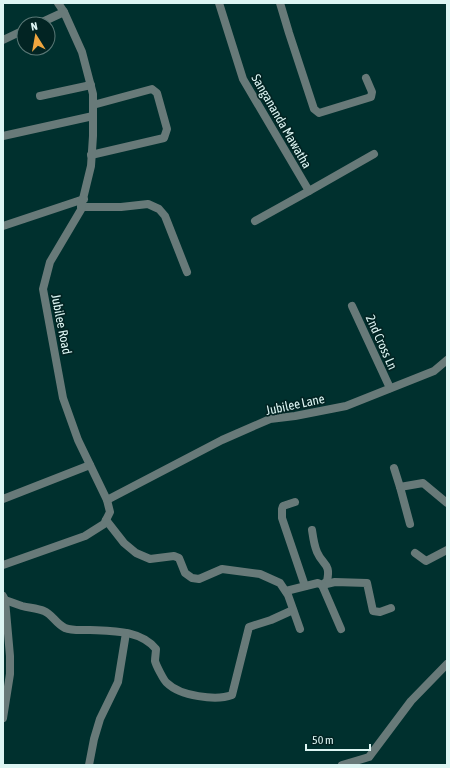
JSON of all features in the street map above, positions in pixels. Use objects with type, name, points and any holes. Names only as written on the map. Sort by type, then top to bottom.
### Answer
[{"type":"street","name":"Jubilee Road","points":[[58,3],[64,12],[82,52],[91,85],[93,94],[93,136],[91,166],[82,208],[50,262],[43,289],[63,398],[78,440],[107,500],[110,512],[106,520]]},
{"type":"street","name":"Sangananda Mawatha","points":[[219,3],[243,79],[309,191]]},
{"type":"street","points":[[280,3],[314,109],[319,113],[371,97],[372,92],[366,78]]},
{"type":"street","points":[[55,16],[64,12]]},
{"type":"street","points":[[3,40],[16,34]]},
{"type":"street","points":[[40,96],[91,85]]},
{"type":"street","points":[[91,155],[164,138],[167,129],[157,92],[152,89],[93,105]]},
{"type":"street","points":[[3,136],[93,116]]},
{"type":"street","points":[[255,221],[374,154]]},
{"type":"street","points":[[3,226],[83,203],[121,207],[148,204],[159,209],[165,216],[187,272]]},
{"type":"street","name":"2nd Cross Ln","points":[[352,306],[390,388]]},
{"type":"street","name":"Jubilee Lane","points":[[107,500],[222,440],[270,419],[296,416],[346,406],[434,371],[447,360]]},
{"type":"street","points":[[3,499],[90,465]]},
{"type":"street","points":[[394,468],[410,524]]},
{"type":"street","points":[[400,488],[424,483],[447,503]]},
{"type":"street","points":[[295,502],[283,506],[282,518],[305,586]]},
{"type":"street","points":[[3,565],[85,536],[104,524],[106,520],[124,543],[136,553],[150,560],[174,556],[179,558],[185,573],[192,578],[199,579],[222,570],[246,572],[271,578],[280,583],[286,591],[300,629]]},
{"type":"street","points":[[312,530],[317,552],[327,565],[329,572],[327,581],[322,585]]},
{"type":"street","points":[[415,553],[426,561],[447,550]]},
{"type":"street","points":[[286,591],[318,583],[322,585],[335,582],[367,583],[373,610],[380,612],[392,608]]},
{"type":"street","points":[[322,585],[341,629]]},
{"type":"street","points":[[3,718],[10,674],[7,657],[4,598],[21,606],[44,611],[56,623],[66,628],[133,634],[150,641],[156,649],[155,661],[166,683],[178,691],[214,698],[226,697],[232,694],[248,627],[294,610]]},
{"type":"street","points":[[89,765],[100,719],[118,682],[126,633]]},
{"type":"street","points":[[342,765],[369,757],[411,701],[446,667]]}]
